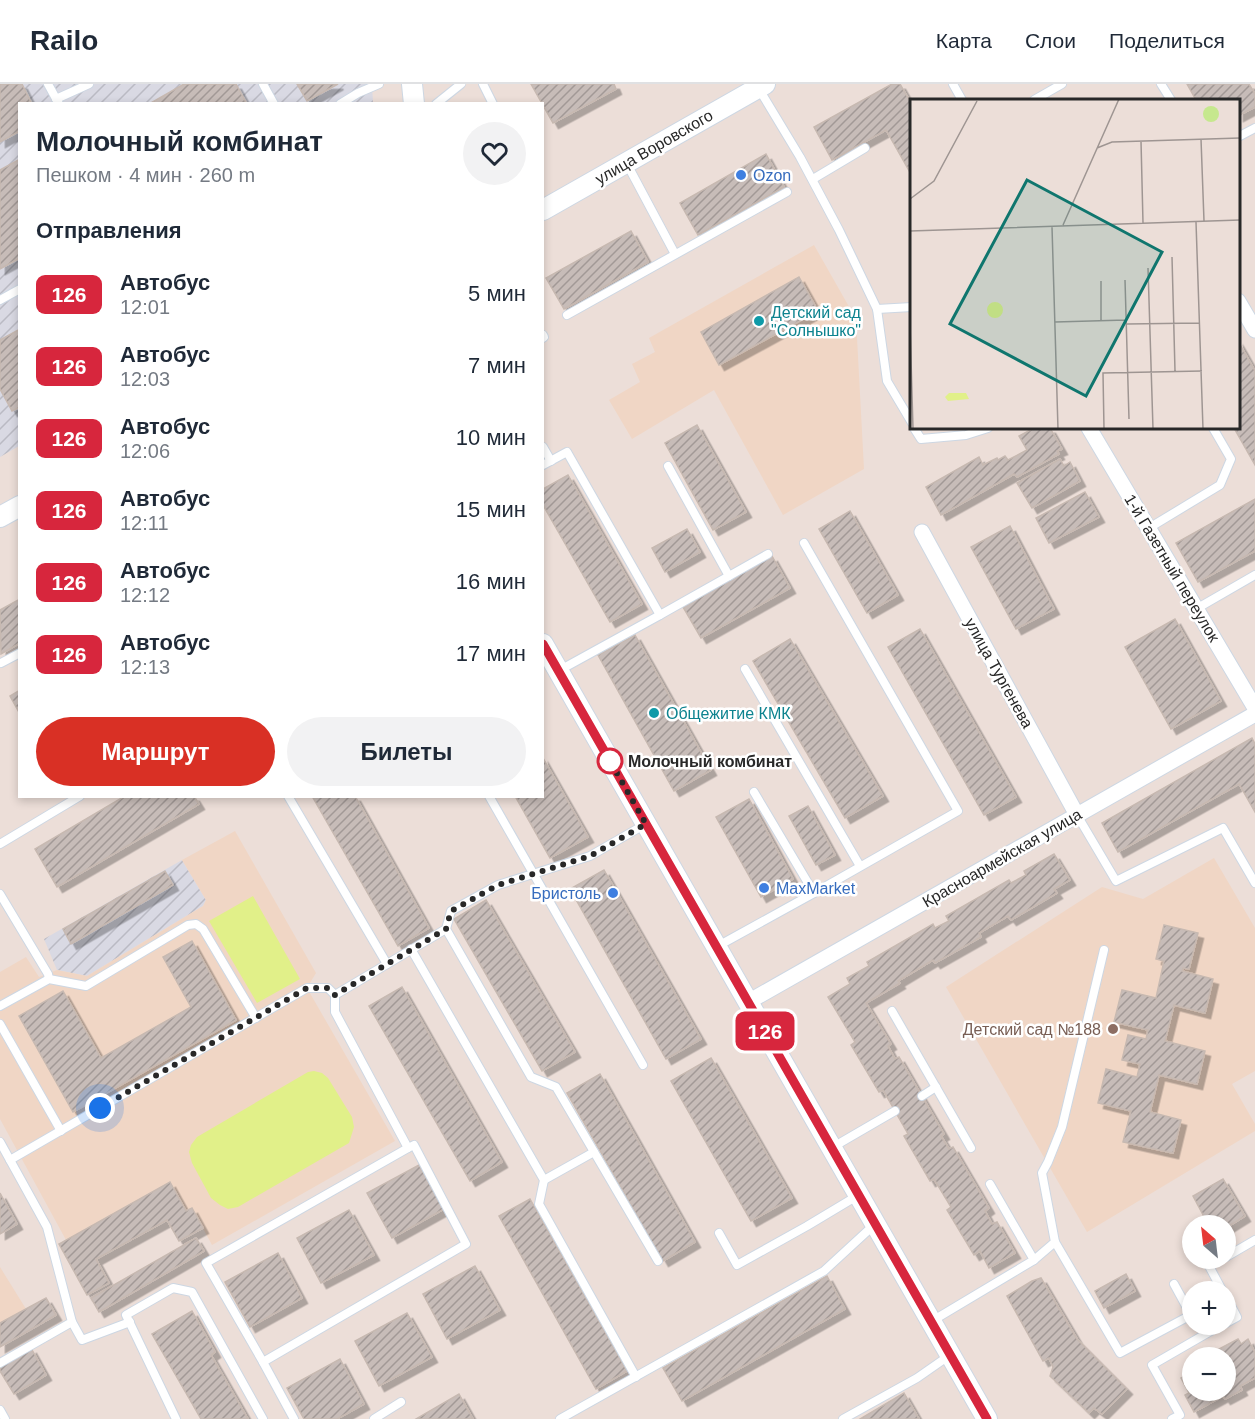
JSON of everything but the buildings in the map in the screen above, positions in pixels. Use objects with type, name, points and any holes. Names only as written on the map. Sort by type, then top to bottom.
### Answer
[{"type":"street","points":[[412,84],[414,102]]},
{"type":"street","name":"улица Воровского","points":[[544,209],[762,86]]},
{"type":"street","points":[[1240,303],[1255,330]]},
{"type":"street","name":"1-й Газетный переулок","points":[[1090,429],[1255,708]]},
{"type":"street","points":[[0,517],[18,507]]},
{"type":"street","name":"улица Тургенева","points":[[922,532],[1077,815]]},
{"type":"street","points":[[544,646],[987,1419]]},
{"type":"street","name":"Красноармейская улица","points":[[748,1002],[1255,714]]},
{"type":"lane","points":[[48,84],[57,101],[89,84]]},
{"type":"lane","points":[[263,84],[273,102]]},
{"type":"lane","points":[[343,102],[379,84]]},
{"type":"lane","points":[[438,102],[461,84]]},
{"type":"lane","points":[[483,84],[492,102]]},
{"type":"lane","points":[[953,84],[961,99]]},
{"type":"lane","points":[[1036,99],[1062,84]]},
{"type":"lane","points":[[1161,84],[1170,99]]},
{"type":"lane","points":[[762,86],[813,179],[877,309],[886,381],[910,420]]},
{"type":"lane","points":[[1240,136],[1255,128]]},
{"type":"lane","points":[[813,179],[865,148]]},
{"type":"lane","points":[[626,163],[675,254]]},
{"type":"lane","points":[[567,315],[786,192]]},
{"type":"lane","points":[[0,300],[18,290]]},
{"type":"lane","points":[[877,309],[910,307]]},
{"type":"lane","points":[[915,429],[921,439],[966,435],[985,429]]},
{"type":"lane","points":[[1149,528],[1220,485],[1231,459],[1214,429]]},
{"type":"lane","points":[[547,463],[567,452],[660,615]]},
{"type":"lane","points":[[668,466],[729,576]]},
{"type":"lane","points":[[716,947],[958,811],[804,543]]},
{"type":"lane","points":[[559,671],[768,554]]},
{"type":"lane","points":[[1196,609],[1255,575]]},
{"type":"lane","points":[[1,663],[18,654]]},
{"type":"lane","points":[[745,669],[860,866]]},
{"type":"lane","points":[[754,792],[813,893]]},
{"type":"lane","points":[[0,844],[77,798]]},
{"type":"lane","points":[[289,798],[387,964]]},
{"type":"lane","points":[[490,798],[643,1065]]},
{"type":"lane","points":[[1077,815],[1116,880],[1223,828],[1255,884]]},
{"type":"lane","points":[[335,995],[446,929],[451,911],[498,885],[590,856],[646,824]]},
{"type":"lane","points":[[0,894],[49,979]]},
{"type":"lane","points":[[0,1006],[49,979],[86,986],[189,925],[196,924],[203,929],[256,1018]]},
{"type":"lane","points":[[446,929],[531,1077],[556,1087],[658,1261]]},
{"type":"lane","points":[[411,949],[544,1180],[539,1204],[636,1377]]},
{"type":"lane","points":[[1104,950],[1062,1127],[1042,1173],[1055,1242],[1120,1353],[1191,1315],[1174,1284]]},
{"type":"lane","points":[[10,1160],[307,988],[328,988],[335,995],[335,1012],[408,1148]]},
{"type":"lane","points":[[892,1011],[971,1148]]},
{"type":"lane","points":[[0,1024],[61,1131]]},
{"type":"lane","points":[[922,1095],[936,1087]]},
{"type":"lane","points":[[831,1148],[895,1111]]},
{"type":"lane","points":[[0,1142],[47,1227],[72,1322],[82,1340],[130,1322]]},
{"type":"lane","points":[[263,1362],[466,1244],[414,1146],[206,1263],[294,1419]]},
{"type":"lane","points":[[544,1180],[594,1152]]},
{"type":"lane","points":[[990,1184],[1034,1260]]},
{"type":"lane","points":[[719,1233],[737,1265],[858,1195]]},
{"type":"lane","points":[[560,1419],[824,1271],[875,1224]]},
{"type":"lane","points":[[1236,1251],[1255,1240]]},
{"type":"lane","points":[[931,1322],[1034,1260],[1055,1242]]},
{"type":"lane","points":[[176,1419],[126,1315],[172,1288],[192,1292],[263,1419]]},
{"type":"lane","points":[[0,1363],[72,1322]]},
{"type":"lane","points":[[1172,1419],[1180,1414],[1152,1365],[1205,1335]]},
{"type":"lane","points":[[843,1419],[917,1378],[950,1355]]},
{"type":"lane","points":[[374,1419],[401,1402]]},
{"type":"lane","points":[[0,1410],[5,1419]]},
{"type":"shaded area","points":[[0,84],[372,84],[373,102],[18,102],[18,447],[0,457]]},
{"type":"shaded area","points":[[814,245],[856,319],[864,469],[783,515],[714,390],[632,439],[609,400],[640,382],[632,364],[655,352],[649,338]]},
{"type":"shaded area","points":[[235,831],[316,973],[307,988],[395,1141],[212,1245],[192,1208],[186,1211],[170,1183],[66,1240],[0,1119],[0,972],[26,957],[39,977],[57,970],[87,976],[203,906],[206,900],[182,860]]},
{"type":"shaded area","name":"Детский сад №188","points":[[1214,858],[1255,928],[1255,1071],[1232,1084],[1255,1124],[1255,1131],[1087,1232],[946,987],[1102,887],[1143,899]]},
{"type":"shaded area","points":[[182,860],[206,900],[203,906],[87,976],[57,970],[44,939]]},
{"type":"shaded area","points":[[0,1267],[26,1309],[0,1323]]},
{"type":"green space","points":[[253,896],[300,979],[257,1003],[209,921]]},
{"type":"green space","points":[[314,1071],[328,1078],[352,1117],[354,1127],[349,1143],[238,1207],[228,1209],[220,1205],[211,1198],[192,1163],[189,1152],[191,1145],[197,1137],[308,1072]]},
{"type":"bus line","name":"126","points":[[544,646],[987,1419]]},
{"type":"place","name":"Ozon","points":[[741,175]]},
{"type":"place","name":"Детский сад \"Солнышко\"","points":[[759,321]]},
{"type":"place","name":"Общежитие КМК","points":[[654,713]]},
{"type":"place","name":"Молочный комбинат","points":[[610,761]]},
{"type":"place","name":"MaxMarket","points":[[764,888]]},
{"type":"place","name":"Бристоль","points":[[613,893]]},
{"type":"place","name":"Детский сад №188","points":[[1113,1029]]},
{"type":"route","points":[[100,1108],[307,988],[328,988],[335,995],[446,929],[451,911],[498,885],[590,856],[646,824],[610,761]]}]
